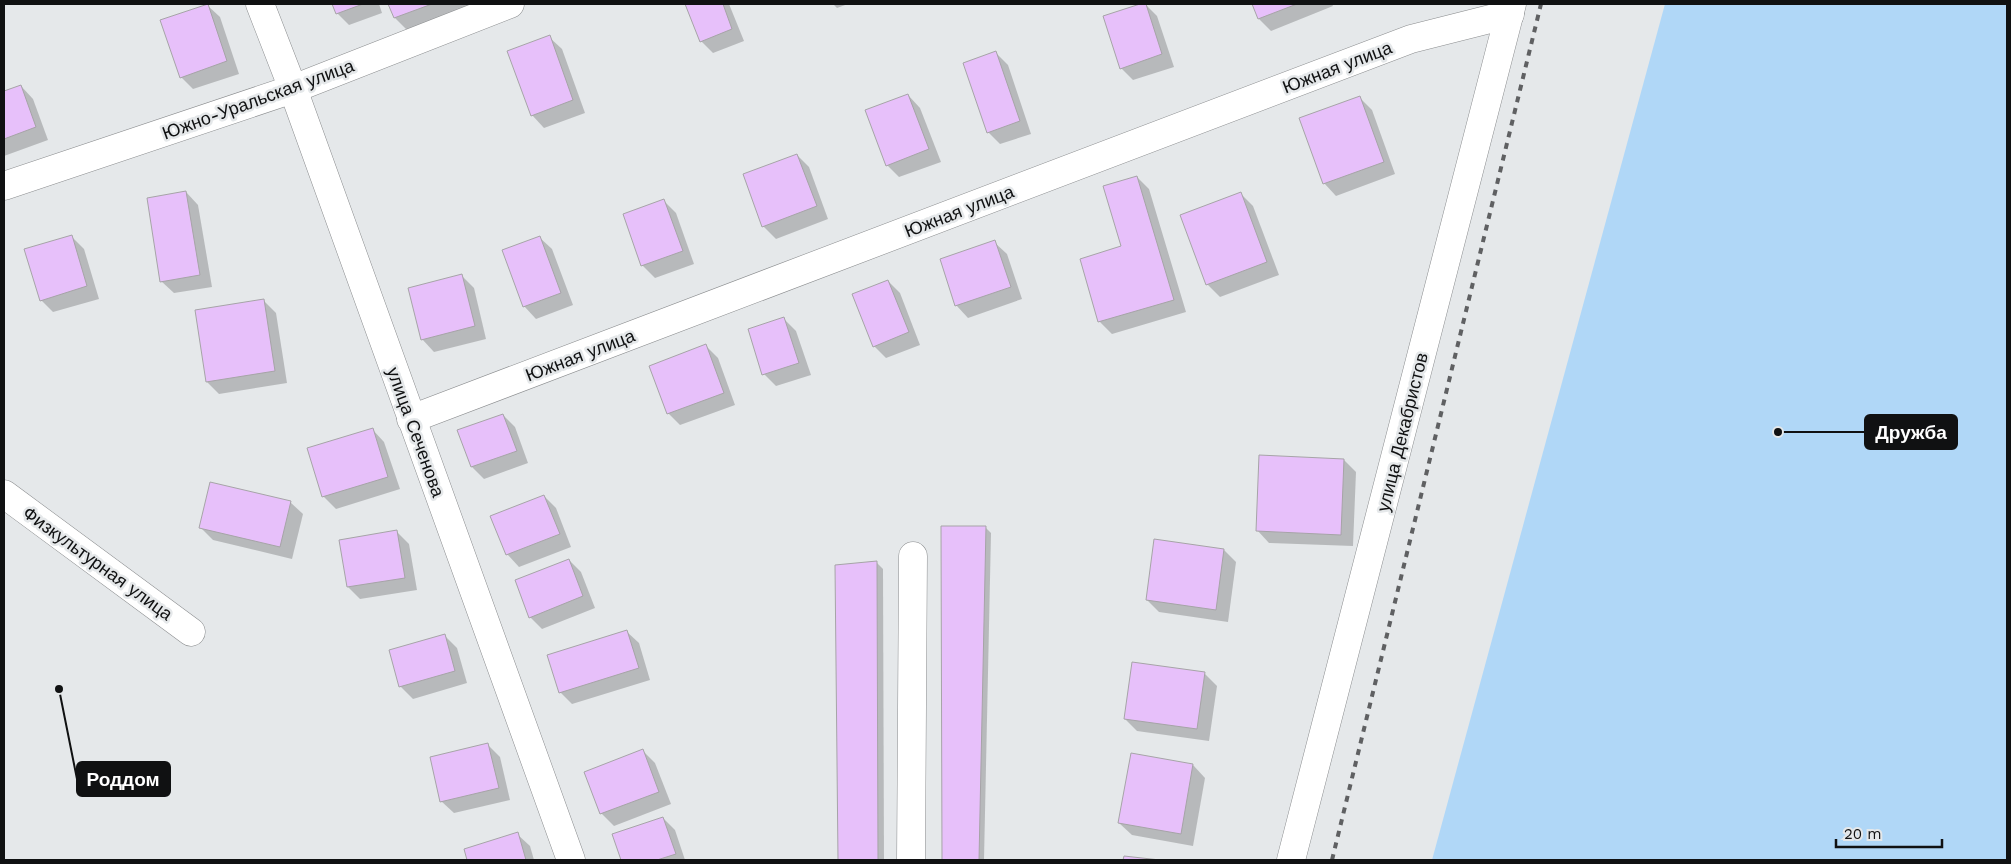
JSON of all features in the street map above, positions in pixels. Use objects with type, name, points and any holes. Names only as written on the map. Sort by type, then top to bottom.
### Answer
[{"type":"street","name":"улица Сеченова","points":[[260,4],[293,89],[571,860]]},
{"type":"street","name":"Южно-Уральская улица","points":[[4,186],[293,89],[510,4]]},
{"type":"street","name":"Южная улица","points":[[411,419],[1411,39],[1511,9]]},
{"type":"street","name":"улица Декабристов","points":[[1291,860],[1511,9]]},
{"type":"street","name":"Физкультурная улица","points":[[4,494],[191,632]]},
{"type":"street","points":[[911,860],[913,556]]},
{"type":"shaded area","points":[[1665,4],[2007,4],[2007,860],[1432,860]]},
{"type":"building","points":[[208,4],[227,61],[180,78],[160,20]]},
{"type":"building","points":[[332,4],[363,4],[336,14]]},
{"type":"building","points":[[388,4],[432,4],[394,18]]},
{"type":"building","points":[[685,4],[723,4],[732,29],[700,42]]},
{"type":"building","points":[[1140,4],[1146,4],[1162,54],[1120,69],[1103,16]]},
{"type":"building","points":[[1252,4],[1297,4],[1258,19]]},
{"type":"building","points":[[550,35],[573,100],[531,116],[507,51]]},
{"type":"building","points":[[996,51],[1020,121],[987,133],[963,63]]},
{"type":"building","points":[[21,85],[36,127],[4,139],[4,91]]},
{"type":"building","points":[[908,94],[929,149],[886,166],[865,110]]},
{"type":"building","points":[[1360,96],[1384,162],[1323,184],[1299,118]]},
{"type":"building","points":[[797,154],[817,206],[762,227],[743,174]]},
{"type":"building","points":[[1137,176],[1174,300],[1098,322],[1080,259],[1121,246],[1103,186]]},
{"type":"building","points":[[186,191],[200,275],[160,282],[147,198]]},
{"type":"building","points":[[1241,192],[1267,262],[1206,285],[1180,215]]},
{"type":"building","points":[[664,199],[683,251],[641,266],[623,214]]},
{"type":"building","points":[[72,235],[87,286],[40,301],[24,249]]},
{"type":"building","points":[[540,236],[561,293],[523,307],[502,250]]},
{"type":"building","points":[[995,240],[1011,287],[955,306],[940,259]]},
{"type":"building","points":[[462,274],[475,326],[421,340],[408,288]]},
{"type":"building","points":[[888,280],[909,332],[873,347],[852,294]]},
{"type":"building","points":[[264,299],[275,371],[206,382],[195,310]]},
{"type":"building","points":[[784,317],[799,363],[762,375],[748,329]]},
{"type":"building","points":[[706,344],[724,393],[667,414],[649,366]]},
{"type":"building","points":[[503,414],[517,451],[471,467],[457,430]]},
{"type":"building","points":[[373,428],[388,477],[322,497],[307,448]]},
{"type":"building","points":[[1259,455],[1344,459],[1341,535],[1256,531]]},
{"type":"building","points":[[210,482],[291,501],[280,547],[199,528]]},
{"type":"building","points":[[544,495],[560,534],[506,555],[490,516]]},
{"type":"building","points":[[941,526],[986,526],[979,860],[942,860]]},
{"type":"building","points":[[397,530],[405,578],[347,587],[339,540]]},
{"type":"building","points":[[1154,539],[1224,549],[1216,610],[1146,600]]},
{"type":"building","points":[[569,559],[583,596],[529,618],[515,580]]},
{"type":"building","points":[[877,561],[878,860],[838,860],[835,565]]},
{"type":"building","points":[[627,630],[639,668],[559,693],[547,655]]},
{"type":"building","points":[[445,634],[455,671],[399,687],[389,650]]},
{"type":"building","points":[[1132,662],[1205,672],[1197,729],[1124,719]]},
{"type":"building","points":[[488,743],[499,788],[440,802],[430,757]]},
{"type":"building","points":[[643,749],[659,792],[600,814],[584,772]]},
{"type":"building","points":[[1131,753],[1193,764],[1181,834],[1118,823]]},
{"type":"building","points":[[663,817],[676,854],[657,860],[621,860],[612,834]]},
{"type":"building","points":[[518,832],[526,860],[467,860],[464,849]]},
{"type":"building","points":[[1124,856],[1160,860],[1123,860]]},
{"type":"railway","points":[[1332,860],[1541,4]]},
{"type":"place","name":"Дружба","points":[[1778,432]]},
{"type":"place","name":"Роддом","points":[[59,689]]}]
